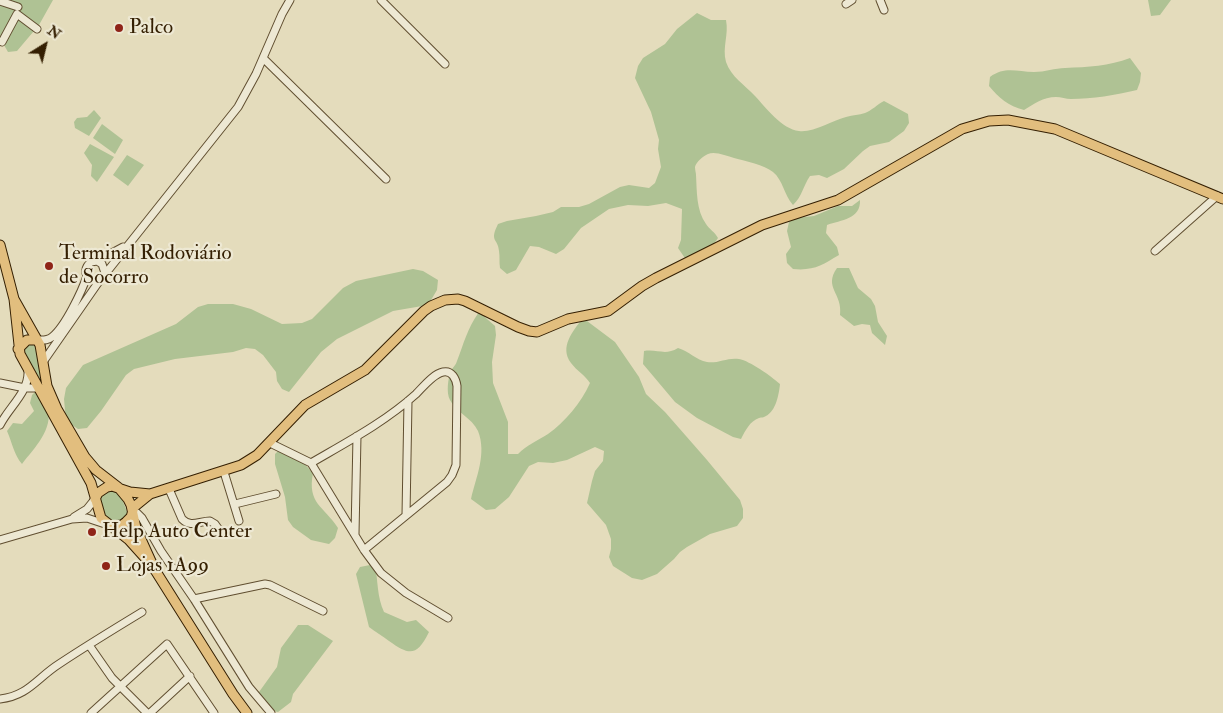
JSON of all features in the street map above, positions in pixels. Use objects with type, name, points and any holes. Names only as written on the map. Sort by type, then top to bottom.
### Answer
[{"type":"main road","points":[[95,499],[98,493],[106,487],[112,486],[130,492],[150,494],[224,472],[248,462],[270,443],[294,414],[305,405],[366,370],[424,311],[438,303],[451,299],[466,301],[518,328],[537,332],[568,319],[608,311],[656,278],[762,225],[838,200],[973,125],[989,121],[1008,120],[1055,129],[1220,197]]},
{"type":"main road","points":[[0,246],[14,299],[19,336],[18,349],[91,482],[101,518],[129,540],[155,570],[247,713]]},
{"type":"main road","points":[[14,299],[25,322],[37,340],[50,396],[73,438],[91,464],[118,487],[128,500],[136,528],[155,570]]},
{"type":"main road","points":[[18,349],[27,340],[37,340]]},
{"type":"main road","points":[[110,526],[122,525],[131,517],[134,507],[150,494]]},
{"type":"street","points":[[282,14],[284,0]]},
{"type":"street","points":[[43,363],[105,273],[238,107],[253,81],[290,0]]},
{"type":"street","points":[[381,0],[445,64]]},
{"type":"street","points":[[880,0],[884,10]]},
{"type":"street","points":[[0,1],[38,29]]},
{"type":"street","points":[[1,41],[15,11]]},
{"type":"street","points":[[1,41],[2,31]]},
{"type":"street","points":[[263,58],[386,179]]},
{"type":"street","points":[[1155,251],[1220,197]]},
{"type":"street","points":[[37,340],[49,339],[57,332],[80,296],[87,276],[86,269],[88,264],[128,245]]},
{"type":"street","points":[[97,261],[104,267],[105,273]]},
{"type":"street","points":[[87,276],[92,280],[100,280]]},
{"type":"street","points":[[0,425],[25,388],[28,381],[28,368]]},
{"type":"street","points":[[310,463],[358,436],[408,401],[436,375],[442,372],[450,374],[455,379],[457,386],[455,469],[446,482],[364,550]]},
{"type":"street","points":[[0,383],[25,388],[40,388]]},
{"type":"street","points":[[406,515],[408,401]]},
{"type":"street","points":[[355,534],[358,436]]},
{"type":"street","points":[[270,443],[310,463],[364,550],[387,579],[448,618]]},
{"type":"street","points":[[224,472],[239,521]]},
{"type":"street","points":[[169,489],[185,522],[193,524],[210,521],[220,531]]},
{"type":"street","points":[[235,504],[276,494]]},
{"type":"street","points":[[72,519],[87,509],[95,499]]},
{"type":"street","points":[[339,509],[356,507]]},
{"type":"street","points":[[132,512],[137,513],[142,518],[161,551],[194,599],[249,687],[271,713]]},
{"type":"street","points":[[0,540],[72,519],[86,518],[110,526]]},
{"type":"street","points":[[194,599],[265,584],[323,611]]},
{"type":"street","points":[[0,699],[12,698],[25,692],[52,669],[142,612]]},
{"type":"street","points":[[92,713],[167,644],[214,713]]},
{"type":"street","points":[[89,645],[119,687],[152,712],[190,676]]},
{"type":"green space","points":[[0,0],[53,0],[39,25],[17,51],[8,52],[0,38]]},
{"type":"green space","points":[[1148,0],[1171,0],[1160,15],[1151,16]]},
{"type":"green space","points":[[697,13],[711,20],[726,20],[725,57],[728,67],[769,112],[786,126],[799,131],[810,130],[849,116],[865,113],[884,101],[908,114],[909,123],[904,131],[889,142],[870,146],[844,169],[827,178],[819,175],[810,176],[793,205],[779,179],[773,172],[755,164],[721,154],[711,153],[704,156],[695,167],[700,213],[707,226],[718,238],[706,255],[689,264],[678,248],[681,240],[682,209],[666,203],[648,206],[628,205],[609,209],[581,228],[564,249],[556,254],[539,247],[530,246],[516,270],[507,274],[500,268],[498,247],[494,237],[498,224],[553,212],[561,207],[579,207],[589,204],[620,187],[629,185],[649,188],[655,183],[661,167],[658,149],[659,140],[651,112],[635,78],[638,66],[643,58],[665,44],[677,29]]},
{"type":"green space","points":[[1130,58],[1141,73],[1140,82],[1137,90],[1121,94],[1079,99],[1051,97],[1039,101],[1024,110],[1004,101],[989,86],[990,77],[1011,70],[1038,72],[1061,68],[1090,67]]},
{"type":"green space","points":[[94,110],[101,118],[89,136],[75,128],[74,122],[77,118],[87,117]]},
{"type":"green space","points":[[102,124],[123,140],[115,154],[93,138]]},
{"type":"green space","points":[[90,144],[114,157],[97,182],[91,176],[92,165],[84,153]]},
{"type":"green space","points":[[127,155],[144,165],[128,186],[113,175]]},
{"type":"green space","points":[[860,200],[854,215],[827,225],[826,233],[837,247],[839,255],[823,264],[807,269],[793,269],[787,263],[786,254],[791,247],[787,231],[789,222],[796,218],[814,216],[838,206],[852,206]]},
{"type":"green space","points":[[837,268],[849,268],[858,288],[871,299],[875,306],[878,322],[887,336],[885,345],[872,333],[870,325],[854,326],[840,315],[839,301],[832,281]]},
{"type":"green space","points":[[413,269],[423,271],[438,280],[437,290],[428,305],[393,311],[337,339],[321,352],[289,392],[282,389],[277,381],[276,372],[263,355],[255,349],[246,348],[233,352],[175,359],[134,369],[126,375],[87,428],[78,429],[66,421],[64,399],[66,388],[83,365],[176,324],[198,307],[208,304],[233,304],[251,309],[282,324],[302,323],[312,319],[343,288],[356,281]]},
{"type":"green space","points":[[479,312],[495,326],[496,335],[492,362],[493,383],[508,422],[508,454],[518,454],[548,434],[572,412],[582,398],[590,383],[571,363],[566,351],[569,339],[583,318],[615,342],[639,377],[646,394],[665,412],[740,500],[743,518],[737,526],[710,534],[687,547],[657,574],[642,580],[632,578],[613,566],[609,557],[611,539],[606,525],[587,503],[595,471],[603,461],[604,451],[595,447],[567,460],[553,463],[538,462],[529,466],[509,497],[495,509],[486,510],[471,499],[480,465],[480,440],[475,426],[450,400],[448,386],[451,371],[457,362],[469,330]]},
{"type":"green space","points":[[32,343],[37,349],[44,388],[24,354],[23,348]]},
{"type":"green space","points":[[678,348],[707,362],[739,359],[760,369],[780,384],[775,406],[765,417],[753,421],[741,439],[733,437],[697,418],[675,402],[643,364],[644,351],[669,352]]},
{"type":"green space","points":[[37,390],[47,405],[48,423],[42,438],[22,464],[15,453],[7,431],[13,423],[22,424],[34,411],[30,403],[32,395]]},
{"type":"green space","points":[[281,448],[297,456],[313,473],[312,492],[318,504],[338,528],[335,538],[329,544],[311,540],[293,527],[288,520],[285,497],[275,464],[275,454]]},
{"type":"green space","points":[[113,489],[122,499],[128,514],[121,521],[112,523],[103,514],[99,504],[102,495],[106,491]]},
{"type":"green space","points":[[375,564],[379,595],[384,612],[407,622],[416,620],[429,632],[421,646],[417,649],[408,651],[402,649],[369,627],[356,574],[360,567]]},
{"type":"green space","points":[[298,625],[308,625],[333,641],[293,694],[291,702],[278,712],[269,710],[256,700],[259,692],[277,667],[281,648]]},
{"type":"place","name":"Palco","points":[[119,28]]},
{"type":"place","name":"Terminal Rodoviário de Socorro","points":[[49,266]]},
{"type":"place","name":"Help Auto Center","points":[[92,532]]},
{"type":"place","name":"Lojas 1A99","points":[[106,566]]}]
